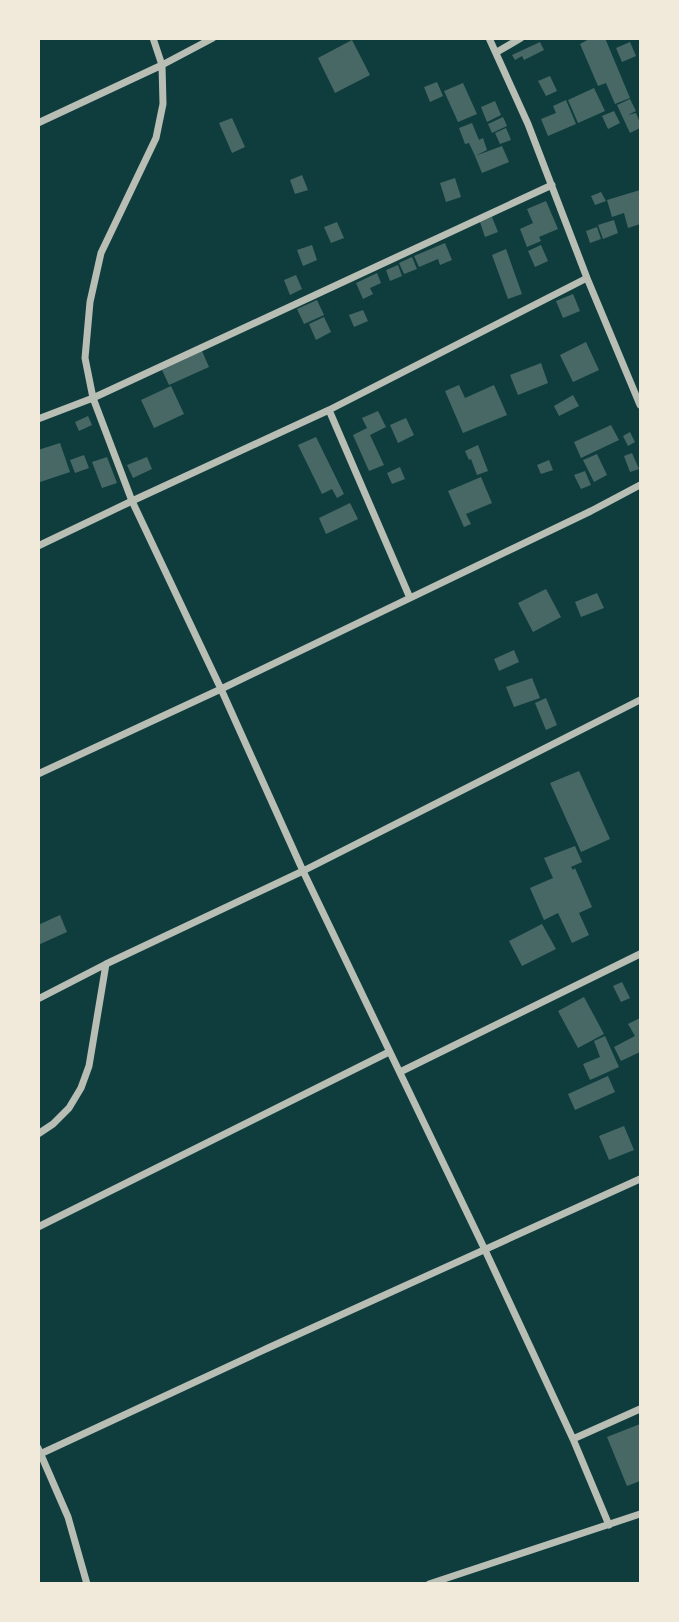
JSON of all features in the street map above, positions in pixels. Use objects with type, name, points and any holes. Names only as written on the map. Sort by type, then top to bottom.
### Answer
[{"type":"street","points":[[153,38],[162,65],[163,104],[156,138],[101,253],[90,302],[85,358],[93,398],[132,501],[303,871],[485,1250],[573,1439],[609,1525]]},
{"type":"street","points":[[38,123],[213,38]]},
{"type":"street","points":[[489,38],[528,124],[587,278],[640,405]]},
{"type":"street","points":[[496,52],[521,38]]},
{"type":"street","points":[[38,419],[93,398],[552,185]]},
{"type":"street","points":[[38,546],[329,410],[587,278]]},
{"type":"street","points":[[329,410],[411,598]]},
{"type":"street","points":[[38,774],[411,598],[640,485]]},
{"type":"street","points":[[38,999],[303,871],[640,700]]},
{"type":"street","points":[[400,1072],[640,954]]},
{"type":"street","points":[[38,1134],[69,1108],[81,1088],[89,1066],[106,964]]},
{"type":"street","points":[[38,1227],[389,1052]]},
{"type":"street","points":[[88,1584],[68,1517],[39,1453],[640,1179]]},
{"type":"street","points":[[573,1439],[640,1409]]},
{"type":"street","points":[[429,1584],[640,1514]]},
{"type":"building","points":[[591,38],[605,38],[630,98],[615,104],[606,83],[598,86],[580,44]]},
{"type":"building","points":[[352,40],[370,75],[335,93],[318,58]]},
{"type":"building","points":[[540,42],[544,50],[524,60],[522,56],[515,60],[512,55]]},
{"type":"building","points":[[630,42],[636,56],[622,62],[616,48]]},
{"type":"building","points":[[550,76],[557,91],[546,96],[538,81]]},
{"type":"building","points":[[437,82],[443,96],[430,102],[424,87]]},
{"type":"building","points":[[463,83],[477,114],[458,122],[444,91]]},
{"type":"building","points":[[594,88],[605,111],[578,123],[568,100]]},
{"type":"building","points":[[630,99],[636,111],[628,115],[636,113],[640,128],[630,133],[617,105]]},
{"type":"building","points":[[566,100],[576,124],[548,136],[541,119],[556,113],[553,106]]},
{"type":"building","points":[[495,101],[501,115],[487,122],[481,107]]},
{"type":"building","points":[[614,111],[620,123],[608,129],[602,116]]},
{"type":"building","points":[[503,117],[507,126],[492,133],[488,124]]},
{"type":"building","points":[[232,118],[245,147],[232,153],[219,123]]},
{"type":"building","points":[[472,123],[479,140],[483,138],[487,150],[475,156],[469,143],[465,144],[459,128]]},
{"type":"building","points":[[506,128],[511,140],[500,144],[495,133]]},
{"type":"building","points":[[502,146],[509,162],[482,173],[475,156]]},
{"type":"building","points":[[302,175],[308,190],[295,194],[290,180]]},
{"type":"building","points":[[455,178],[461,197],[446,202],[440,183]]},
{"type":"building","points":[[640,190],[640,224],[628,228],[624,213],[612,217],[607,200]]},
{"type":"building","points":[[601,192],[606,201],[595,205],[591,196]]},
{"type":"building","points":[[546,201],[558,229],[539,237],[541,241],[527,247],[520,229],[533,223],[527,209]]},
{"type":"building","points":[[492,217],[498,232],[485,237],[480,222]]},
{"type":"building","points":[[614,220],[618,233],[603,239],[598,225]]},
{"type":"building","points":[[337,222],[344,238],[331,243],[324,227]]},
{"type":"building","points":[[597,227],[601,239],[590,243],[586,231]]},
{"type":"building","points":[[445,243],[452,260],[440,265],[438,259],[419,267],[414,256]]},
{"type":"building","points":[[312,245],[317,260],[303,266],[297,250]]},
{"type":"building","points":[[541,245],[548,261],[535,267],[528,251]]},
{"type":"building","points":[[506,249],[522,294],[508,299],[492,255]]},
{"type":"building","points":[[412,257],[417,269],[404,274],[399,263]]},
{"type":"building","points":[[398,265],[402,276],[390,281],[386,270]]},
{"type":"building","points":[[377,273],[381,283],[370,288],[373,294],[363,299],[356,283]]},
{"type":"building","points":[[296,275],[302,289],[290,295],[284,280]]},
{"type":"building","points":[[573,294],[580,311],[563,318],[556,301]]},
{"type":"building","points":[[317,300],[324,315],[304,324],[297,309]]},
{"type":"building","points":[[363,310],[368,321],[354,327],[349,315]]},
{"type":"building","points":[[324,317],[331,332],[316,340],[309,324]]},
{"type":"building","points":[[586,342],[599,370],[573,382],[560,355]]},
{"type":"building","points":[[202,351],[209,367],[169,385],[162,370]]},
{"type":"building","points":[[541,363],[548,383],[518,395],[510,375]]},
{"type":"building","points":[[459,385],[465,398],[494,385],[507,415],[463,433],[445,391]]},
{"type":"building","points":[[171,386],[184,414],[154,428],[141,400]]},
{"type":"building","points":[[573,395],[579,406],[559,416],[554,406]]},
{"type":"building","points":[[378,411],[386,427],[370,435],[384,465],[369,471],[353,435],[367,428],[362,418]]},
{"type":"building","points":[[88,416],[92,425],[79,431],[75,422]]},
{"type":"building","points":[[406,418],[414,435],[398,443],[390,425]]},
{"type":"building","points":[[611,425],[619,440],[581,458],[574,442]]},
{"type":"building","points":[[630,432],[635,442],[628,446],[623,436]]},
{"type":"building","points":[[316,437],[344,494],[337,498],[332,489],[322,494],[298,445]]},
{"type":"building","points":[[60,443],[70,472],[40,482],[38,450]]},
{"type":"building","points":[[478,445],[488,471],[477,475],[465,451]]},
{"type":"building","points":[[632,453],[639,469],[630,472],[624,456]]},
{"type":"building","points":[[597,454],[607,475],[594,482],[583,460]]},
{"type":"building","points":[[84,455],[89,468],[75,473],[70,460]]},
{"type":"building","points":[[107,457],[117,483],[102,488],[92,462]]},
{"type":"building","points":[[147,457],[152,469],[133,478],[127,465]]},
{"type":"building","points":[[549,460],[553,470],[541,474],[537,465]]},
{"type":"building","points":[[400,467],[405,479],[392,484],[387,473]]},
{"type":"building","points":[[585,471],[591,485],[581,489],[574,475]]},
{"type":"building","points":[[481,477],[492,503],[466,514],[471,524],[464,527],[448,491]]},
{"type":"building","points":[[350,503],[358,519],[326,534],[319,518]]},
{"type":"building","points":[[546,589],[561,617],[533,632],[518,603]]},
{"type":"building","points":[[597,593],[604,608],[581,617],[575,602]]},
{"type":"building","points":[[514,650],[519,662],[499,671],[494,659]]},
{"type":"building","points":[[532,678],[540,698],[514,707],[506,687]]},
{"type":"building","points":[[546,698],[557,725],[546,730],[535,703]]},
{"type":"building","points":[[579,771],[610,839],[581,852],[550,783]]},
{"type":"building","points":[[575,846],[582,862],[571,867],[573,870],[575,868],[592,907],[579,913],[589,935],[572,943],[558,913],[544,920],[530,888],[553,878],[544,858]]},
{"type":"building","points":[[60,915],[67,932],[38,945],[38,925]]},
{"type":"building","points":[[542,924],[556,949],[522,966],[509,941]]},
{"type":"building","points":[[622,982],[630,998],[621,1002],[613,986]]},
{"type":"building","points":[[584,997],[604,1034],[578,1048],[558,1011]]},
{"type":"building","points":[[640,1018],[640,1052],[621,1061],[614,1047],[635,1036],[628,1024]]},
{"type":"building","points":[[605,1036],[619,1067],[590,1080],[583,1064],[600,1057],[594,1041]]},
{"type":"building","points":[[608,1076],[615,1092],[575,1110],[568,1094]]},
{"type":"building","points":[[624,1126],[634,1150],[609,1160],[599,1136]]},
{"type":"building","points":[[640,1424],[640,1481],[627,1486],[607,1437]]}]
